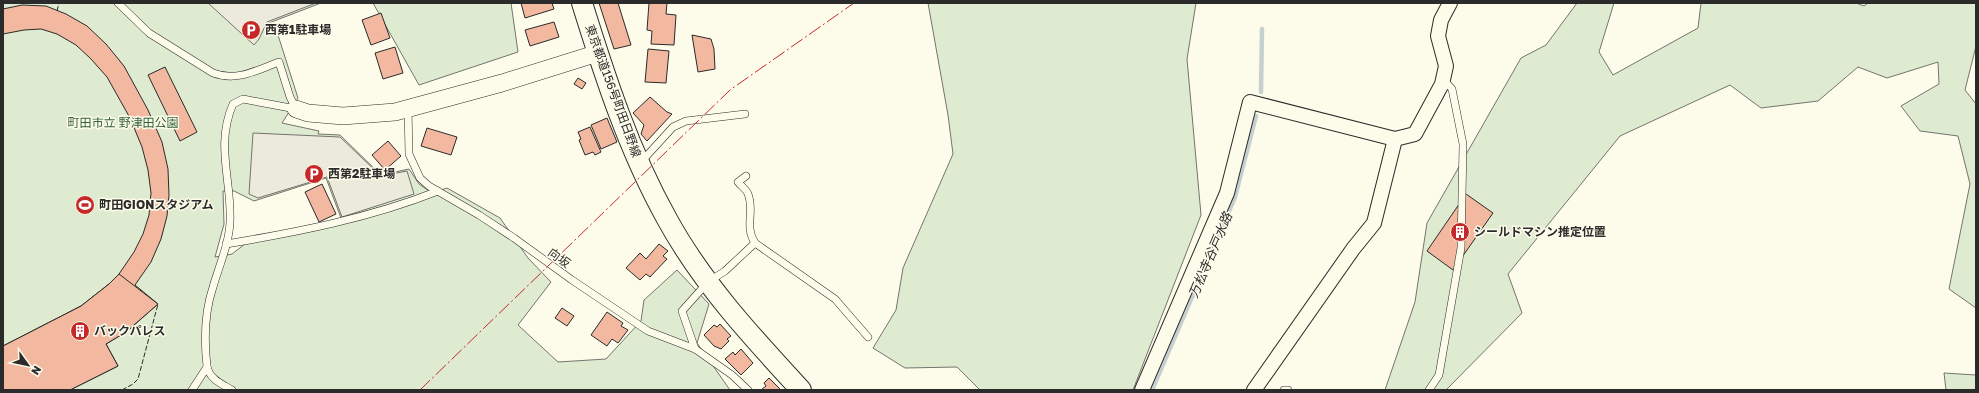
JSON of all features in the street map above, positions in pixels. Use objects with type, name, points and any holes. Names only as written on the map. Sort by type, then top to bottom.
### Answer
[{"type":"main road","name":"東京都道156号町田日野線","points":[[582,3],[625,133],[667,220],[708,282],[747,332],[801,390]]},
{"type":"street","points":[[1142,390],[1227,193],[1250,102],[1395,139],[1415,134],[1442,84],[1446,66],[1438,36],[1441,20],[1450,3]]},
{"type":"street","points":[[296,109],[308,114],[343,116],[395,112],[502,83],[598,53]]},
{"type":"street","points":[[1254,390],[1352,249],[1374,223],[1395,139]]},
{"type":"lane","points":[[118,3],[149,33],[213,73],[224,77],[238,77],[279,62],[290,97],[296,109]]},
{"type":"lane","points":[[1430,390],[1439,375],[1461,248],[1463,144],[1452,89],[1443,79]]},
{"type":"lane","points":[[232,390],[215,380],[210,375],[207,367],[206,322],[212,289],[226,244],[230,223],[230,198],[225,167],[224,143],[233,104],[243,99],[296,109]]},
{"type":"lane","name":"向坂","points":[[408,108],[409,154],[413,166],[420,178],[438,191],[502,230],[572,280],[648,331],[695,349],[732,375],[748,390]]},
{"type":"lane","points":[[639,164],[674,127],[686,121],[745,114]]},
{"type":"lane","points":[[746,176],[738,182],[748,193],[750,213],[749,234],[755,243],[835,299],[868,337]]},
{"type":"lane","points":[[226,244],[291,233],[346,221],[406,204],[438,191]]},
{"type":"lane","points":[[695,349],[682,311],[708,282],[725,271],[755,243]]},
{"type":"lane","points":[[192,390],[207,367]]},
{"type":"green space","name":"町田市立 野津田公園","points":[[3,3],[321,3],[269,23],[277,32],[298,98],[282,123],[319,131],[318,134],[340,135],[381,175],[409,169],[419,184],[429,191],[403,201],[341,218],[326,178],[254,201],[234,191],[223,191],[224,224],[215,257],[232,254],[245,244],[347,222],[447,188],[500,218],[528,258],[551,282],[518,325],[558,362],[606,359],[641,321],[644,300],[677,270],[709,304],[697,343],[730,390],[3,390]]},
{"type":"green space","points":[[373,3],[511,3],[518,52],[419,85]]},
{"type":"green space","points":[[928,3],[1196,3],[1187,59],[1201,215],[1133,390],[980,390],[957,367],[905,368],[873,348],[896,310],[903,268],[953,154],[948,115]]},
{"type":"green space","points":[[1577,3],[1614,3],[1599,52],[1613,75],[1698,28],[1701,3],[1856,3],[1864,6],[1868,3],[1976,3],[1976,46],[1965,90],[1976,104],[1976,308],[1949,289],[1970,184],[1958,136],[1920,131],[1901,106],[1939,84],[1938,62],[1887,78],[1858,67],[1818,101],[1761,108],[1730,85],[1620,136],[1508,274],[1522,313],[1446,390],[1385,390],[1415,302],[1427,223],[1521,58],[1546,45]]},
{"type":"green space","points":[[1944,373],[1976,375],[1976,390],[1946,390]]},
{"type":"shaded area","name":"西第1駐車場","points":[[208,3],[316,3],[267,22],[259,39],[254,45]]},
{"type":"shaded area","name":"西第2駐車場","points":[[253,133],[340,137],[381,176],[407,171],[414,194],[342,217],[327,177],[258,198],[249,194]]},
{"type":"building","points":[[521,3],[552,3],[554,9],[525,18]]},
{"type":"building","points":[[599,3],[618,3],[631,45],[614,49]]},
{"type":"building","points":[[649,3],[667,3],[666,14],[676,15],[674,45],[651,44],[652,31],[647,30]]},
{"type":"building","points":[[22,5],[46,6],[66,14],[87,26],[106,44],[124,66],[148,110],[162,142],[168,169],[169,195],[167,216],[161,239],[151,262],[135,285],[158,304],[126,332],[106,344],[118,366],[70,390],[3,390],[3,346],[81,306],[109,284],[119,274],[134,252],[143,234],[149,215],[151,193],[148,170],[142,147],[130,118],[107,77],[91,59],[76,45],[57,34],[41,29],[24,30],[3,34],[3,9]]},
{"type":"building","points":[[381,13],[390,38],[371,45],[362,20]]},
{"type":"building","points":[[554,22],[559,37],[530,46],[525,30]]},
{"type":"building","points":[[692,35],[711,39],[714,49],[715,69],[698,72]]},
{"type":"building","points":[[395,47],[403,73],[383,79],[375,53]]},
{"type":"building","points":[[648,49],[669,51],[666,83],[645,82]]},
{"type":"building","points":[[165,67],[197,132],[180,141],[148,75]]},
{"type":"building","points":[[578,78],[586,83],[582,89],[574,84]]},
{"type":"building","points":[[650,97],[667,112],[672,114],[647,141],[641,134],[644,125],[633,113]]},
{"type":"building","points":[[607,118],[617,142],[601,149],[591,125]]},
{"type":"building","points":[[590,127],[601,152],[595,155],[593,152],[585,155],[579,140],[581,139],[578,132]]},
{"type":"building","points":[[427,128],[457,137],[451,155],[421,146]]},
{"type":"building","points":[[388,141],[401,156],[385,170],[372,155]]},
{"type":"building","points":[[322,184],[336,214],[319,222],[305,192]]},
{"type":"building","name":"シールドマシン推定位置","points":[[1466,194],[1493,213],[1453,270],[1427,251]]},
{"type":"building","points":[[659,244],[668,251],[663,256],[667,259],[650,277],[646,274],[640,280],[626,268],[640,253],[646,259]]},
{"type":"building","name":"バックパレス","points":[[119,274],[158,304],[126,332],[106,344],[118,366],[70,390],[3,390],[3,346],[81,306],[109,284]]},
{"type":"building","points":[[562,308],[574,316],[567,326],[555,318]]},
{"type":"building","points":[[607,312],[623,323],[621,326],[628,330],[618,343],[612,339],[607,346],[591,335]]},
{"type":"building","points":[[720,324],[731,336],[727,339],[729,341],[721,349],[714,346],[704,335],[714,325],[717,327]]},
{"type":"building","points":[[741,349],[753,363],[741,375],[725,359],[733,352],[735,355]]},
{"type":"building","points":[[769,378],[781,390],[761,390],[766,386],[764,383]]},
{"type":"waterway","name":"万松寺谷戸水路","points":[[1261,92],[1262,29]]},
{"type":"waterway","name":"万松寺谷戸水路","points":[[1152,390],[1235,197],[1256,116]]},
{"type":"fence","points":[[57,11],[59,3]]},
{"type":"fence","points":[[122,390],[133,384],[138,379],[158,304]]},
{"type":"power","points":[[420,390],[730,90],[854,3]]},
{"type":"place","name":"西第1駐車場","points":[[251,30]]},
{"type":"place","name":"西第2駐車場","points":[[314,174]]},
{"type":"place","name":"町田GIONスタジアム","points":[[85,205]]},
{"type":"place","name":"シールドマシン推定位置","points":[[1460,232]]},
{"type":"place","name":"バックパレス","points":[[80,331]]}]
